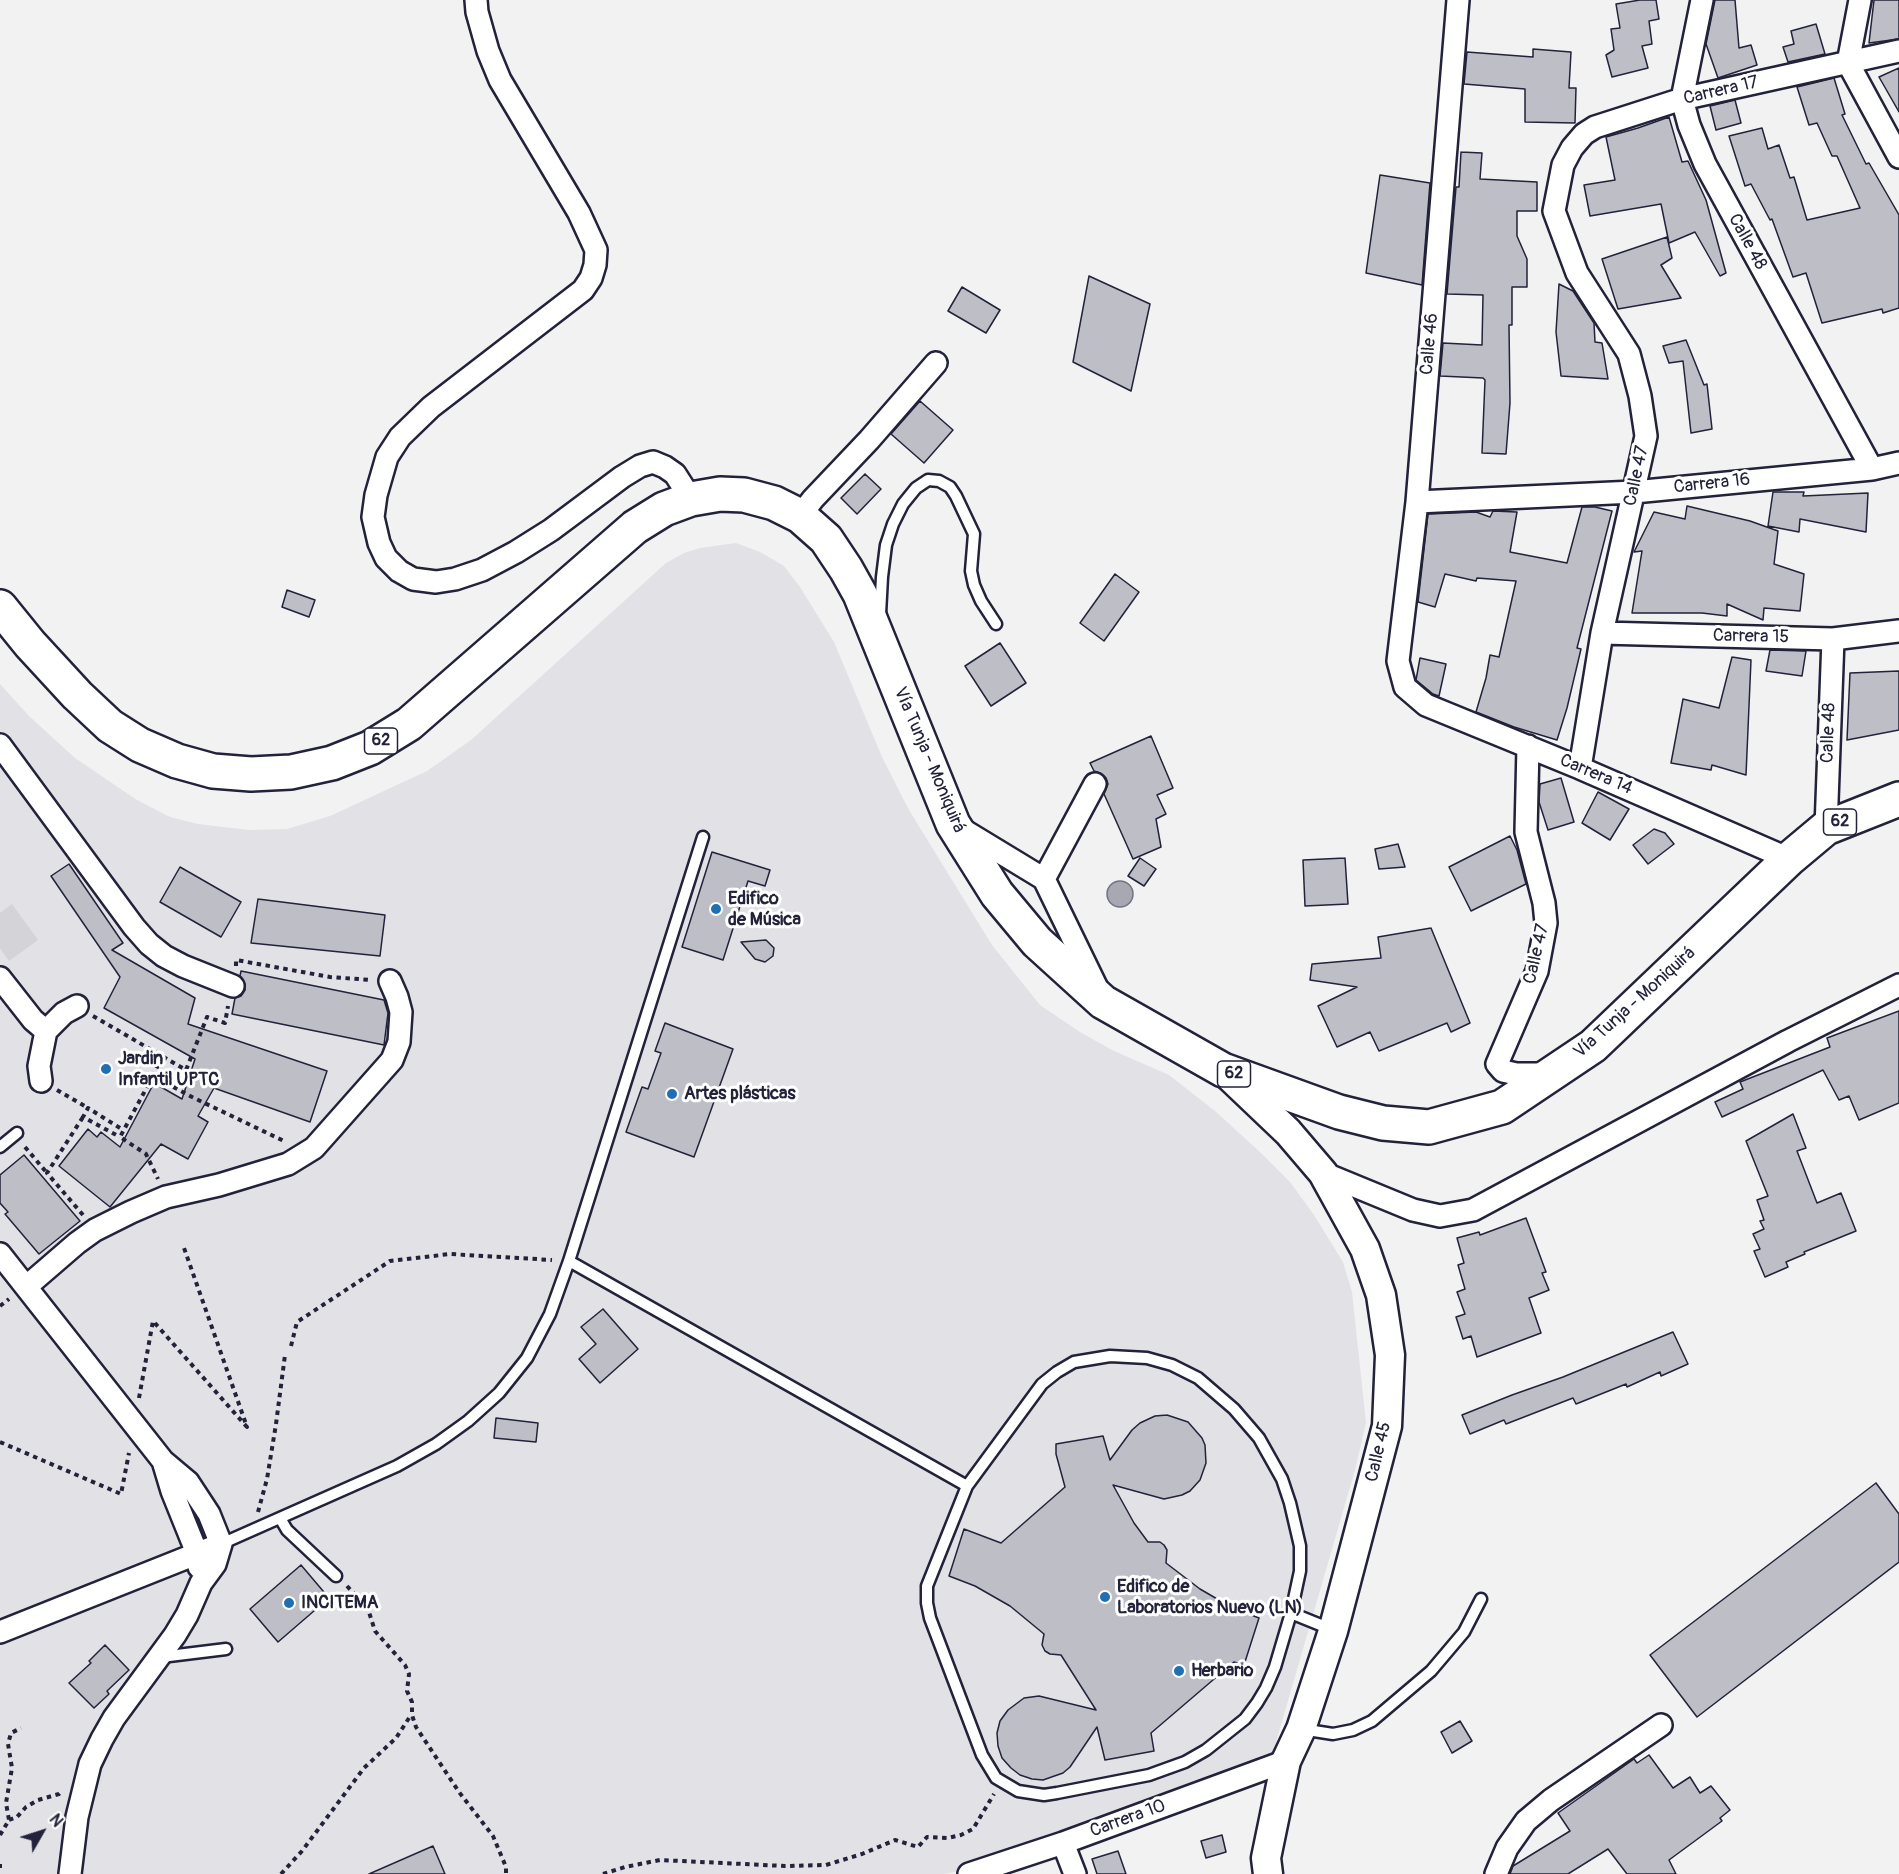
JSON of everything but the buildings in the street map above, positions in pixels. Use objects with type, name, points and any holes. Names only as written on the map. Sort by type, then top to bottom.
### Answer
[{"type":"main road","name":"Vía Tunja - Moniquirá","points":[[0,607],[77,695],[110,726],[140,745],[177,762],[213,771],[251,774],[291,772],[332,763],[370,748],[409,724],[635,527],[664,509],[691,499],[720,494],[744,495],[774,503],[800,516],[826,539],[846,569],[860,594],[953,824],[997,894],[1037,942],[1103,1002],[1223,1070],[1340,1112],[1383,1123],[1429,1127],[1502,1107],[1593,1046],[1789,859],[1826,828],[1899,799]]},
{"type":"street","points":[[476,0],[488,51],[500,80],[579,213],[596,250],[596,265],[583,290],[430,407],[400,437],[387,457],[376,495],[373,517],[379,543],[386,558],[399,571],[413,579],[436,582],[482,570],[516,552],[551,530],[640,466],[653,462],[665,467],[675,474],[691,499]]},
{"type":"street","name":"Calle 46","points":[[1405,687],[1398,661],[1417,502],[1458,0]]},
{"type":"street","name":"Calle 48","points":[[1702,0],[1682,99],[1689,125],[1705,164],[1872,469]]},
{"type":"street","points":[[1860,0],[1848,63],[1899,156]]},
{"type":"street","name":"Carrera 17","points":[[1563,165],[1572,148],[1584,134],[1595,127],[1682,99],[1899,51]]},
{"type":"street","name":"Calle 47","points":[[1563,165],[1554,211],[1577,273],[1629,354],[1640,396],[1646,436],[1602,633],[1580,768]]},
{"type":"street","points":[[800,516],[936,363]]},
{"type":"street","name":"Carrera 16","points":[[1417,502],[1634,492],[1872,469],[1899,463]]},
{"type":"street","name":"Carrera 15","points":[[1602,633],[1833,639],[1899,631]]},
{"type":"street","name":"Calle 48","points":[[1826,828],[1833,639]]},
{"type":"street","name":"Carrera 14","points":[[1405,687],[1426,705],[1580,768],[1789,859]]},
{"type":"street","points":[[0,745],[134,927],[149,944],[164,956],[183,966],[233,986]]},
{"type":"street","name":"Calle 47","points":[[1528,746],[1526,832],[1544,903],[1546,923],[1537,971],[1497,1064],[1503,1071],[1516,1074],[1552,1074]]},
{"type":"street","points":[[1044,879],[1095,784]]},
{"type":"street","points":[[953,824],[1044,879],[1103,1002]]},
{"type":"street","points":[[0,978],[33,1020],[46,1031]]},
{"type":"street","points":[[26,1287],[95,1230],[166,1197],[219,1185],[288,1164],[314,1148],[392,1060],[399,1042],[401,1012],[390,981]]},
{"type":"street","points":[[1323,1173],[1422,1212],[1440,1216],[1473,1210],[1777,1046],[1899,985]]},
{"type":"street","points":[[41,1081],[39,1066],[46,1031],[64,1013],[76,1006]]},
{"type":"street","name":"Calle 45","points":[[1223,1070],[1288,1132],[1323,1173],[1365,1249],[1381,1295],[1390,1354],[1387,1426],[1334,1631],[1301,1729],[1286,1761],[1266,1858],[1268,1874]]},
{"type":"street","points":[[0,1254],[163,1461],[188,1482],[200,1498],[221,1544],[214,1564],[201,1583],[187,1615],[160,1657],[114,1718],[90,1764],[77,1817],[70,1874]]},
{"type":"street","points":[[163,1461],[172,1491],[197,1553],[201,1583]]},
{"type":"street","points":[[0,1632],[221,1544]]},
{"type":"street","points":[[1496,1874],[1508,1848],[1526,1821],[1551,1800],[1661,1725]]},
{"type":"street","name":"Carrera 10","points":[[969,1874],[1063,1843],[1286,1761]]},
{"type":"street","points":[[1063,1843],[1074,1874]]},
{"type":"lane","points":[[879,641],[886,545],[903,504],[916,488],[928,480],[939,481],[950,487],[966,515],[974,534],[971,571],[974,585],[996,624]]},
{"type":"lane","points":[[221,1544],[397,1466],[436,1444],[468,1421],[499,1393],[527,1358],[550,1314],[569,1261],[703,837]]},
{"type":"lane","points":[[0,1148],[17,1132]]},
{"type":"lane","points":[[569,1261],[967,1486]]},
{"type":"lane","points":[[1110,1356],[1147,1358],[1172,1365],[1198,1378],[1234,1409],[1259,1438],[1282,1479],[1300,1546],[1300,1570],[1291,1613],[1275,1667],[1266,1688],[1245,1719],[1206,1750],[1185,1762],[1149,1774],[1044,1795],[1018,1791],[996,1778],[982,1755],[930,1618],[927,1603],[927,1586],[967,1486],[1037,1390],[1057,1372],[1074,1362],[1110,1356]]},
{"type":"lane","points":[[280,1518],[287,1530],[336,1576]]},
{"type":"lane","points":[[1301,1729],[1333,1734],[1353,1730],[1372,1721],[1431,1671],[1464,1632],[1481,1599]]},
{"type":"lane","points":[[1291,1613],[1334,1631]]},
{"type":"lane","points":[[160,1657],[226,1648]]},
{"type":"path","points":[[76,1006],[186,1070],[207,1017],[225,1023],[236,960],[330,977],[390,981]]},
{"type":"path","points":[[120,1137],[162,1056]]},
{"type":"path","points":[[153,1076],[292,1145]]},
{"type":"path","points":[[41,1081],[120,1128]]},
{"type":"path","points":[[47,1173],[88,1108]]},
{"type":"path","points":[[84,1116],[146,1154],[166,1197]]},
{"type":"path","points":[[22,1143],[95,1230]]},
{"type":"path","points":[[138,1402],[153,1321],[247,1427],[184,1248]]},
{"type":"path","points":[[291,1346],[297,1322],[390,1261],[450,1254],[569,1261]]},
{"type":"path","points":[[253,1530],[267,1479],[285,1354]]},
{"type":"path","points":[[0,1442],[121,1494],[129,1448]]},
{"type":"path","points":[[336,1576],[359,1597],[368,1609],[375,1631],[405,1665],[409,1674],[407,1691],[412,1702],[412,1714],[417,1727],[459,1792],[493,1836],[506,1867],[506,1874]]},
{"type":"path","points":[[281,1874],[302,1851],[364,1768],[396,1738],[412,1714]]},
{"type":"path","points":[[9,1820],[6,1803],[12,1768],[8,1744],[11,1733],[21,1728]]},
{"type":"path","points":[[0,1835],[9,1820],[16,1817],[26,1807],[38,1800],[59,1794],[66,1788]]},
{"type":"path","points":[[603,1874],[660,1860],[785,1866],[826,1865],[862,1854],[895,1840],[918,1847],[927,1837],[948,1838],[973,1829],[995,1793]]},
{"type":"shaded area","points":[[736,543],[760,552],[784,566],[800,587],[834,642],[882,757],[909,810],[992,945],[1040,1005],[1112,1050],[1169,1075],[1215,1111],[1290,1182],[1343,1262],[1352,1292],[1366,1423],[1355,1470],[1272,1756],[972,1868],[945,1874],[0,1874],[0,684],[29,716],[75,758],[137,800],[170,817],[198,824],[249,830],[287,829],[330,816],[427,771],[471,740],[666,563],[684,553],[700,548]]},
{"type":"shaded area","points":[[1120,881],[1129,885],[1133,894],[1129,903],[1120,907],[1111,903],[1107,894],[1111,885]]},
{"type":"shaded area","points":[[12,904],[38,940],[9,961],[0,948],[0,913]]},
{"type":"place","name":"Edifico de Música","points":[[716,909]]},
{"type":"place","name":"Jardin Infantil UPTC","points":[[106,1069]]},
{"type":"place","name":"Artes plásticas","points":[[672,1094]]},
{"type":"place","name":"Edifico de Laboratorios Nuevo (LN)","points":[[1105,1597]]},
{"type":"place","name":"INCITEMA","points":[[289,1603]]},
{"type":"place","name":"Herbario","points":[[1179,1671]]}]
